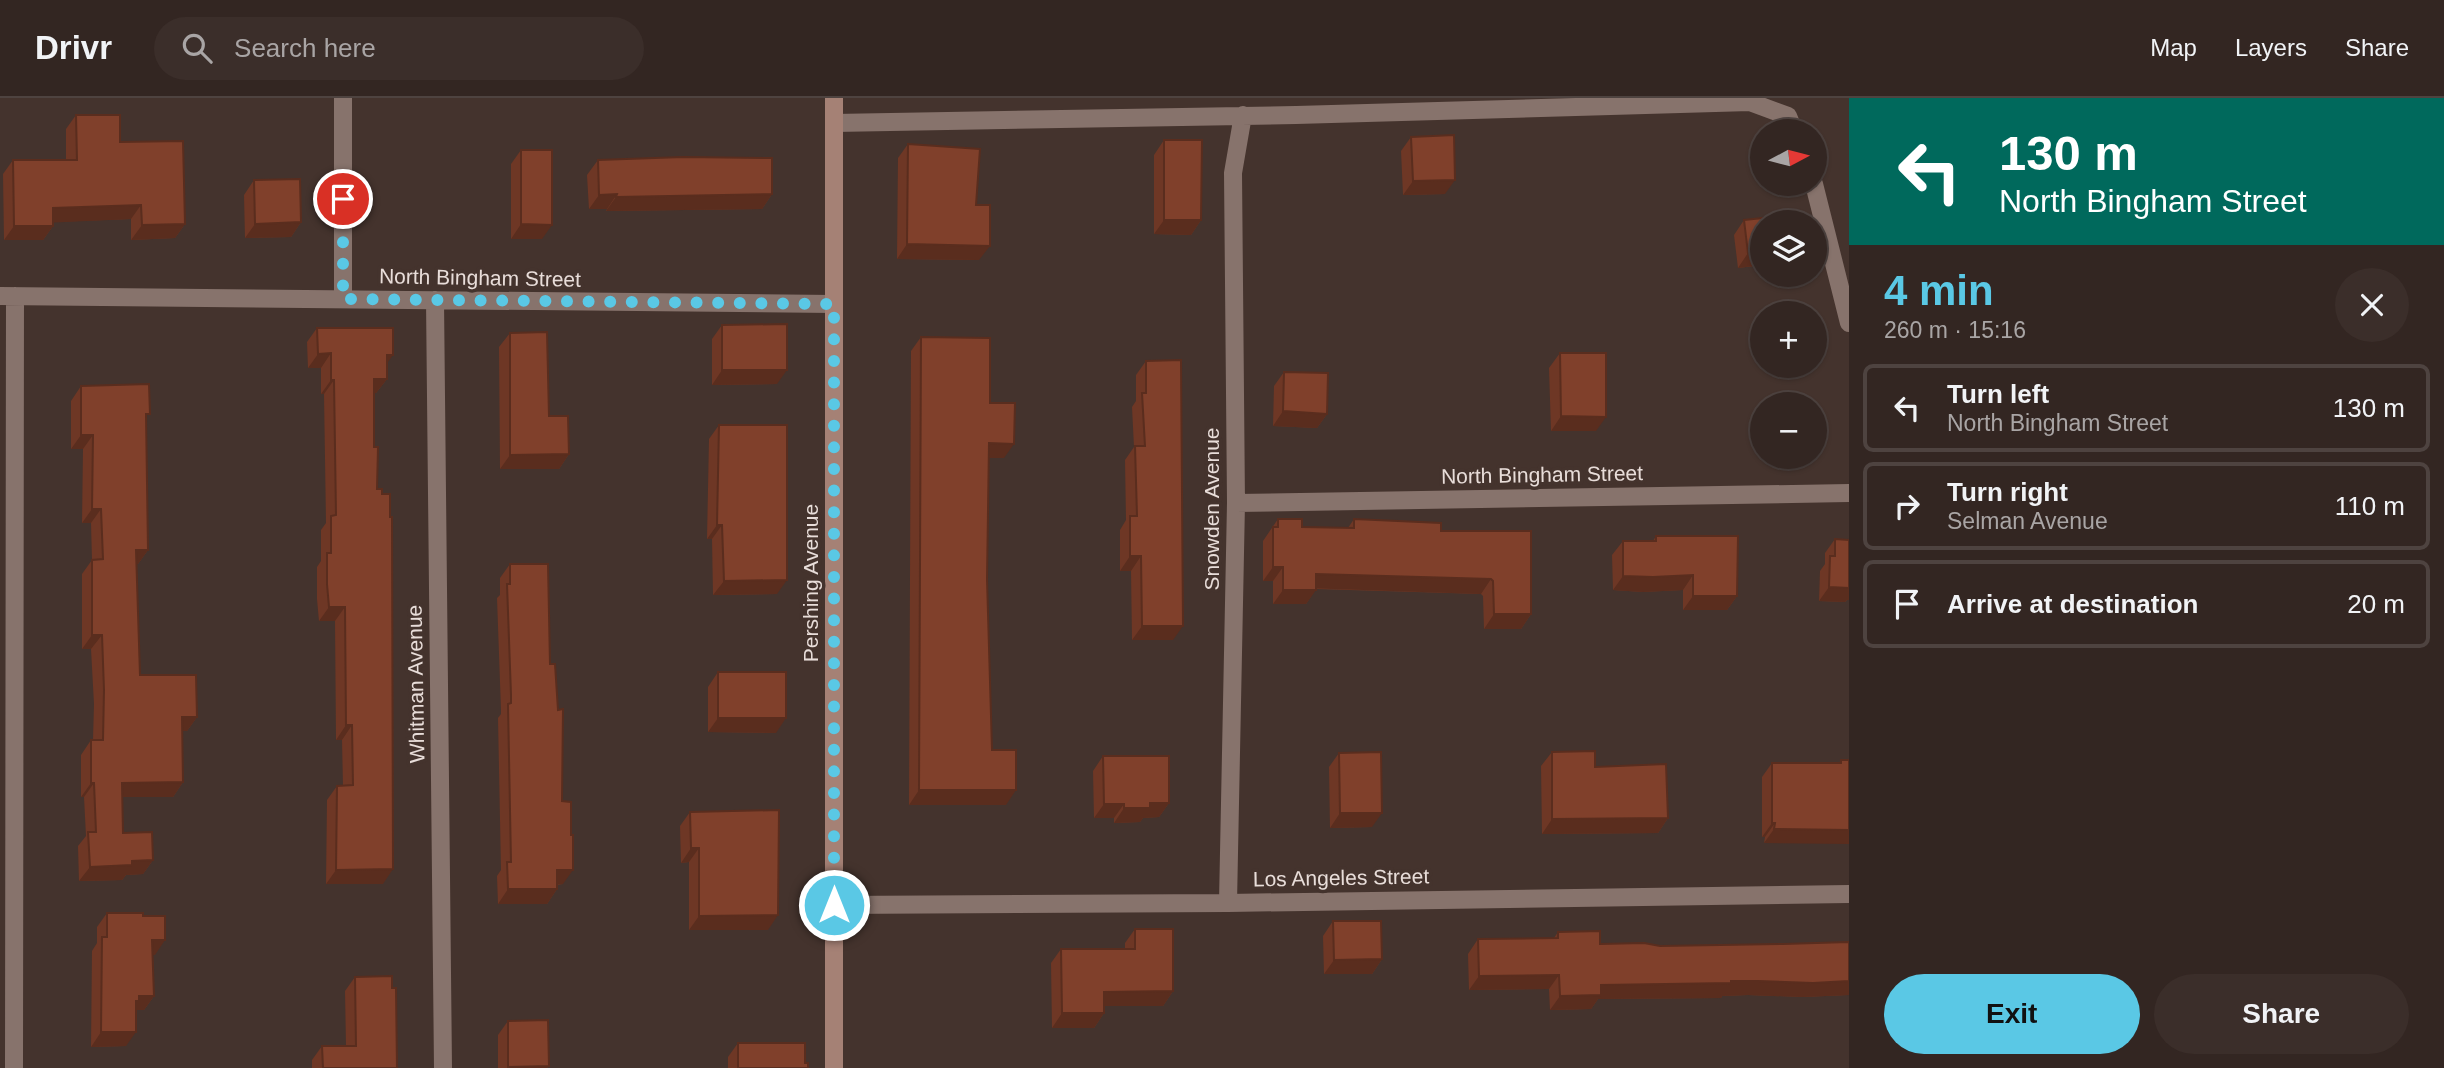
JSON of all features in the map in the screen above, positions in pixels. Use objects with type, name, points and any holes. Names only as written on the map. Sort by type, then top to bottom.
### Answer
[{"type":"street","points":[[343,299],[344,98]]},
{"type":"street","name":"Pershing Avenue","points":[[834,98],[834,1068]]},
{"type":"street","points":[[834,122],[1243,115],[1296,106],[1750,100],[1788,116],[1789,119]]},
{"type":"street","name":"Snowden Avenue","points":[[1228,903],[1236,503],[1233,173],[1243,115]]},
{"type":"street","points":[[1817,196],[1849,322]]},
{"type":"street","points":[[8,296],[14,1068]]},
{"type":"street","name":"North Bingham Street","points":[[8,296],[834,304]]},
{"type":"street","name":"Whitman Avenue","points":[[435,300],[443,1068]]},
{"type":"street","name":"North Bingham Street","points":[[1236,503],[1849,493]]},
{"type":"street","name":"Los Angeles Street","points":[[834,905],[1228,903],[1849,894]]},
{"type":"building","points":[[76,115],[120,115],[120,142],[183,141],[185,224],[142,225],[141,205],[53,208],[53,226],[14,226],[13,160],[77,160]]},
{"type":"building","points":[[1454,135],[1455,180],[1413,181],[1411,137]]},
{"type":"building","points":[[1164,140],[1202,140],[1201,220],[1164,220]]},
{"type":"building","points":[[908,144],[980,149],[976,205],[990,205],[990,246],[907,244]]},
{"type":"building","points":[[521,150],[552,150],[552,225],[521,224]]},
{"type":"building","points":[[772,158],[772,194],[599,195],[598,160]]},
{"type":"building","points":[[300,179],[301,222],[255,224],[254,180]]},
{"type":"building","points":[[1750,219],[1750,253],[1748,253],[1744,220]]},
{"type":"building","points":[[787,324],[787,370],[722,370],[722,325]]},
{"type":"building","points":[[317,328],[393,328],[393,355],[387,355],[387,379],[374,379],[374,447],[378,447],[377,489],[382,489],[382,494],[390,494],[392,517],[393,869],[336,870],[337,786],[353,785],[352,725],[346,725],[345,607],[329,607],[327,553],[331,553],[331,516],[336,515],[334,380],[331,380],[331,353],[318,354]]},
{"type":"building","points":[[547,332],[549,416],[568,416],[569,454],[510,455],[510,333]]},
{"type":"building","points":[[921,337],[990,338],[990,403],[1015,403],[1014,444],[989,443],[987,579],[992,750],[1016,750],[1016,790],[919,790]]},
{"type":"building","points":[[1560,353],[1606,353],[1606,417],[1561,416]]},
{"type":"building","points":[[1181,360],[1183,626],[1142,626],[1141,556],[1130,556],[1130,516],[1137,516],[1135,446],[1145,446],[1142,393],[1146,393],[1146,361]]},
{"type":"building","points":[[1284,372],[1328,373],[1327,414],[1283,411]]},
{"type":"building","points":[[149,384],[150,414],[146,414],[148,550],[136,550],[140,675],[196,675],[197,717],[182,717],[183,782],[122,783],[123,833],[152,832],[153,860],[132,861],[132,865],[90,867],[88,832],[96,832],[94,783],[91,783],[91,740],[103,740],[104,690],[102,635],[92,635],[92,560],[103,559],[101,509],[92,509],[93,435],[81,435],[81,386]]},
{"type":"building","points":[[719,425],[787,425],[787,580],[724,581],[722,525],[717,525]]},
{"type":"building","points":[[1278,519],[1302,519],[1302,527],[1354,528],[1354,519],[1441,523],[1441,531],[1531,531],[1531,614],[1494,614],[1491,579],[1316,574],[1316,590],[1283,590],[1283,567],[1273,567],[1273,527],[1278,527]]},
{"type":"building","points":[[1656,536],[1738,536],[1737,596],[1693,596],[1693,575],[1623,576],[1623,541],[1656,541]]},
{"type":"building","points":[[1835,539],[1849,540],[1849,588],[1829,587],[1830,556],[1835,556]]},
{"type":"building","points":[[510,564],[548,564],[550,664],[555,664],[558,710],[563,709],[562,801],[571,802],[573,835],[573,870],[557,870],[557,889],[508,889],[507,862],[511,862],[508,704],[511,703],[511,695],[507,584],[510,584]]},
{"type":"building","points":[[718,672],[786,672],[786,718],[718,718]]},
{"type":"building","points":[[1595,751],[1595,767],[1666,764],[1668,818],[1552,819],[1552,752]]},
{"type":"building","points":[[1381,752],[1382,813],[1340,813],[1339,753]]},
{"type":"building","points":[[1103,756],[1169,756],[1169,803],[1150,803],[1150,808],[1124,808],[1124,804],[1104,804]]},
{"type":"building","points":[[1841,760],[1849,760],[1849,830],[1774,829],[1772,763],[1841,763]]},
{"type":"building","points":[[779,810],[778,915],[699,916],[699,848],[691,848],[690,812]]},
{"type":"building","points":[[107,913],[165,916],[165,940],[152,940],[154,996],[139,996],[139,1001],[136,1001],[136,1032],[101,1032],[102,937],[107,937]]},
{"type":"building","points":[[1333,921],[1381,921],[1382,959],[1334,960]]},
{"type":"building","points":[[1135,929],[1173,929],[1173,991],[1104,992],[1104,1013],[1062,1013],[1061,949],[1135,949]]},
{"type":"building","points":[[1600,931],[1600,944],[1644,943],[1660,946],[1849,942],[1849,981],[1601,985],[1601,995],[1560,996],[1559,975],[1479,976],[1478,939],[1558,938],[1558,932]]},
{"type":"building","points":[[392,976],[392,988],[396,988],[397,1068],[323,1068],[322,1046],[356,1046],[355,977]]},
{"type":"building","points":[[548,1020],[549,1066],[508,1067],[508,1021]]},
{"type":"building","points":[[738,1043],[805,1043],[805,1063],[808,1063],[808,1068],[738,1068]]},
{"type":"route","points":[[343,199],[343,299],[834,304],[834,905]]}]
